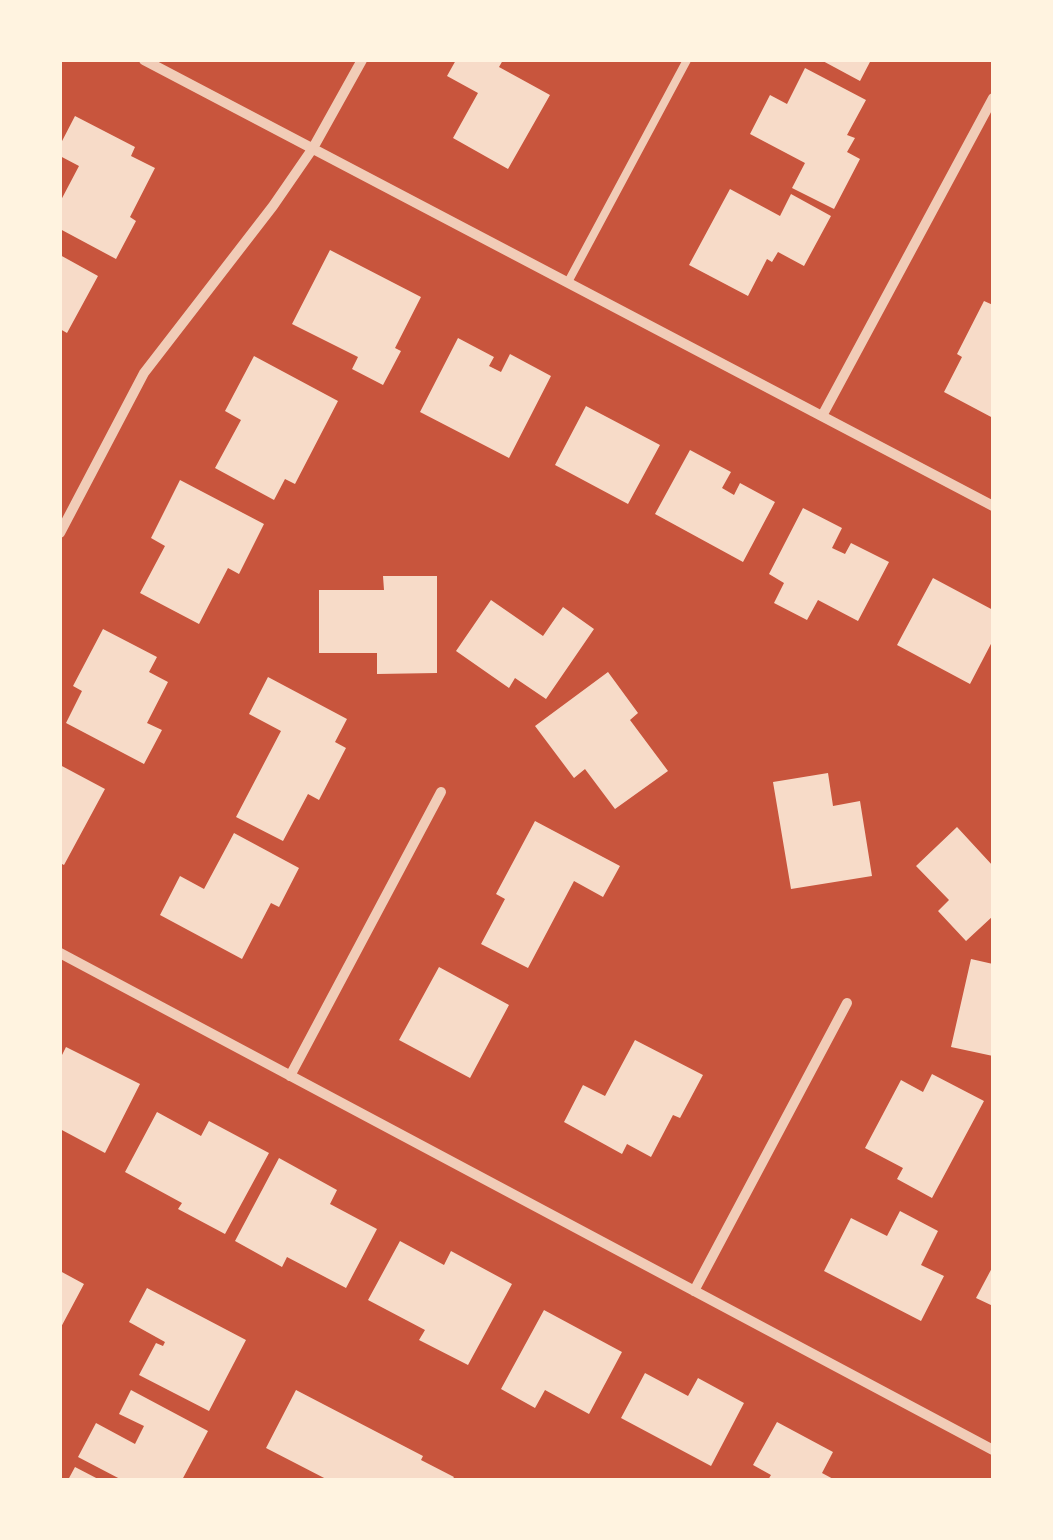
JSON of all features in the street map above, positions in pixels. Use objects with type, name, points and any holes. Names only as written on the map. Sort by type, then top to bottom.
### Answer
[{"type":"street","points":[[144,60],[993,506]]},
{"type":"street","points":[[60,533],[144,373],[273,206],[313,148],[362,60]]},
{"type":"street","points":[[822,416],[993,98]]},
{"type":"street","points":[[290,1076],[441,792]]},
{"type":"street","points":[[60,953],[993,1450]]},
{"type":"street","points":[[694,1291],[847,1003]]},
{"type":"lane","points":[[568,282],[686,60]]},
{"type":"building","points":[[456,60],[503,60],[499,67],[550,95],[508,169],[453,138],[478,93],[447,76]]},
{"type":"building","points":[[821,60],[871,60],[860,81]]},
{"type":"building","points":[[805,68],[866,100],[847,135],[855,138],[847,152],[860,159],[834,209],[792,188],[805,163],[750,134],[770,95],[787,104]]},
{"type":"building","points":[[75,116],[135,147],[131,156],[155,168],[130,217],[136,221],[116,259],[60,229],[60,202],[79,166],[60,156],[60,145]]},
{"type":"building","points":[[730,189],[780,216],[791,194],[831,216],[804,266],[778,252],[772,262],[767,259],[748,296],[689,265]]},
{"type":"building","points":[[330,250],[421,297],[395,348],[401,351],[383,385],[352,369],[358,357],[292,324]]},
{"type":"building","points":[[60,255],[98,276],[67,333],[60,329]]},
{"type":"building","points":[[984,301],[993,305],[993,418],[944,392],[962,357],[957,354]]},
{"type":"building","points":[[458,338],[494,357],[489,366],[501,372],[510,354],[551,376],[509,458],[420,412]]},
{"type":"building","points":[[254,356],[338,401],[295,484],[285,479],[274,500],[215,468],[241,420],[225,411]]},
{"type":"building","points":[[586,406],[660,445],[628,504],[555,465]]},
{"type":"building","points":[[690,450],[731,472],[722,488],[734,495],[740,483],[775,502],[743,562],[655,514]]},
{"type":"building","points":[[180,480],[264,524],[239,574],[228,568],[199,624],[140,593],[165,546],[151,538]]},
{"type":"building","points":[[803,508],[842,528],[832,548],[845,554],[851,543],[889,562],[858,621],[818,600],[807,620],[774,603],[784,583],[769,574]]},
{"type":"building","points":[[383,576],[437,576],[437,673],[377,674],[377,653],[319,653],[319,590],[384,590]]},
{"type":"building","points":[[933,578],[993,610],[993,640],[970,684],[897,645]]},
{"type":"building","points":[[491,600],[543,636],[563,607],[594,629],[546,699],[515,678],[509,688],[456,651]]},
{"type":"building","points":[[103,629],[157,657],[149,672],[168,682],[147,723],[162,730],[144,764],[66,723],[82,691],[73,686]]},
{"type":"building","points":[[608,672],[638,713],[630,720],[668,771],[615,809],[585,769],[574,778],[535,726]]},
{"type":"building","points":[[268,677],[347,719],[335,742],[346,748],[319,800],[308,794],[283,841],[236,817],[281,731],[249,714]]},
{"type":"building","points":[[60,765],[105,789],[64,865],[60,863]]},
{"type":"building","points":[[828,773],[833,806],[860,801],[872,876],[791,889],[773,782]]},
{"type":"building","points":[[535,821],[620,866],[603,897],[574,881],[528,968],[481,944],[505,899],[496,894]]},
{"type":"building","points":[[957,827],[993,866],[993,916],[966,941],[938,911],[949,900],[916,866]]},
{"type":"building","points":[[234,833],[299,868],[279,907],[271,903],[242,959],[160,915],[180,876],[204,889]]},
{"type":"building","points":[[971,959],[993,964],[993,1056],[951,1047]]},
{"type":"building","points":[[439,967],[509,1005],[470,1078],[399,1040]]},
{"type":"building","points":[[635,1040],[703,1075],[680,1118],[673,1115],[651,1157],[627,1144],[622,1154],[564,1122],[583,1085],[605,1096]]},
{"type":"building","points":[[66,1047],[140,1084],[105,1153],[60,1129],[60,1059]]},
{"type":"building","points":[[932,1074],[984,1101],[932,1198],[897,1179],[903,1168],[865,1148],[901,1080],[923,1092]]},
{"type":"building","points":[[157,1112],[201,1136],[209,1121],[269,1153],[225,1234],[178,1209],[182,1203],[125,1172]]},
{"type":"building","points":[[279,1158],[337,1190],[330,1204],[377,1229],[346,1288],[287,1257],[282,1267],[235,1241]]},
{"type":"building","points":[[900,1211],[938,1231],[921,1265],[944,1276],[921,1321],[824,1271],[851,1218],[887,1236]]},
{"type":"building","points":[[400,1241],[444,1265],[451,1251],[512,1284],[468,1365],[419,1340],[425,1330],[368,1300]]},
{"type":"building","points":[[993,1266],[993,1306],[976,1298]]},
{"type":"building","points":[[60,1271],[84,1284],[60,1329]]},
{"type":"building","points":[[147,1288],[246,1340],[209,1411],[139,1375],[156,1343],[163,1346],[165,1342],[129,1322]]},
{"type":"building","points":[[544,1310],[622,1352],[589,1414],[545,1390],[535,1408],[501,1389]]},
{"type":"building","points":[[645,1373],[688,1396],[698,1378],[744,1403],[711,1466],[621,1418]]},
{"type":"building","points":[[131,1390],[208,1431],[182,1480],[122,1480],[78,1457],[96,1423],[135,1444],[144,1426],[119,1414]]},
{"type":"building","points":[[296,1390],[423,1456],[421,1460],[454,1477],[328,1480],[266,1448]]},
{"type":"building","points":[[777,1422],[833,1452],[822,1473],[835,1480],[768,1480],[771,1475],[753,1465]]},
{"type":"building","points":[[75,1467],[100,1480],[68,1480]]}]
